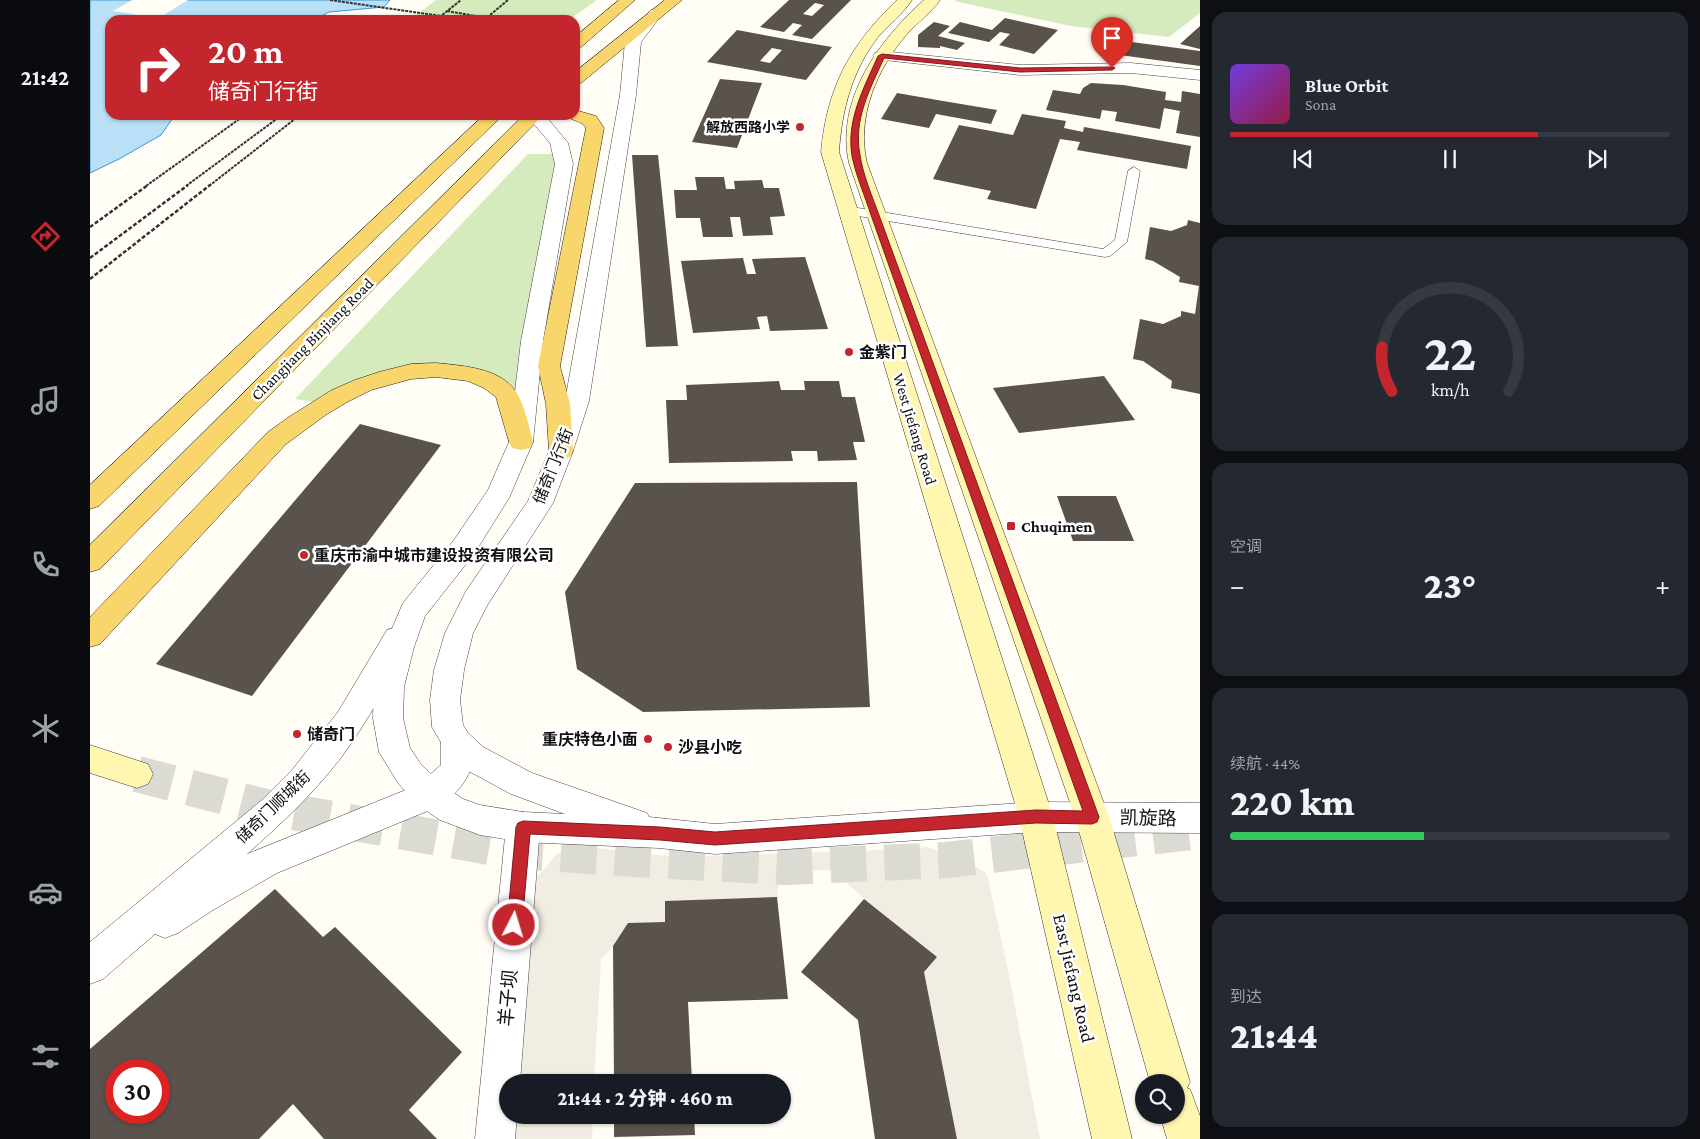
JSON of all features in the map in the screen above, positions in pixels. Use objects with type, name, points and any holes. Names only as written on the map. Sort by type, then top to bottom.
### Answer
[{"type":"main road","points":[[580,42],[628,0]]},
{"type":"main road","name":"West Jiefang Road","points":[[905,0],[884,20],[862,47],[848,72],[837,99],[830,126],[830,152],[846,210],[1036,817]]},
{"type":"main road","name":"West Jiefang Road","points":[[933,0],[906,25],[882,56],[861,102],[855,128],[856,156],[875,215],[1092,817]]},
{"type":"main road","points":[[580,76],[666,7]]},
{"type":"main road","points":[[561,451],[558,404],[549,366],[595,128],[590,120],[580,117]]},
{"type":"main road","name":"Changjiang Binjiang Road","points":[[90,500],[491,129],[519,120]]},
{"type":"main road","name":"Changjiang Binjiang Road","points":[[90,562],[491,129]]},
{"type":"main road","points":[[90,636],[277,438],[331,400],[393,374],[422,369],[450,370],[474,375],[493,383],[506,395],[521,442]]},
{"type":"main road","points":[[90,760],[137,774]]},
{"type":"main road","name":"East Jiefang Road","points":[[1036,817],[1112,1139]]},
{"type":"main road","points":[[1092,817],[1168,1074]]},
{"type":"main road","points":[[1182,1124],[1187,1139]]},
{"type":"street","name":"储奇门行街","points":[[660,834],[522,784],[472,758],[457,742],[448,727],[446,700],[449,670],[459,633],[476,599],[540,503],[561,451],[577,401],[628,95],[633,42],[666,7]]},
{"type":"street","points":[[882,56],[1020,70],[1131,68],[1200,75]]},
{"type":"street","name":"储奇门行街","points":[[539,120],[558,139],[564,155],[564,164],[532,341],[521,442],[500,492],[464,547],[413,611],[399,647],[389,687],[388,718],[395,752],[409,773],[430,795],[452,810],[480,820],[523,827],[715,838],[1036,817]]},
{"type":"street","name":"储奇门顺城街","points":[[90,966],[274,810],[303,780],[329,750],[349,721],[413,611]]},
{"type":"street","name":"储奇门顺城街","points":[[90,970],[201,898],[265,862],[430,795],[444,785],[453,774],[458,763],[457,742]]},
{"type":"street","name":"凯旋路","points":[[1036,817],[1200,818]]},
{"type":"street","name":"羊子坝","points":[[496,1139],[523,827]]},
{"type":"lane","points":[[846,210],[1105,253],[1121,242],[1134,171]]},
{"type":"path","points":[[330,0],[434,15]]},
{"type":"path","points":[[442,15],[462,0]]},
{"type":"path","points":[[491,15],[508,0]]},
{"type":"path","points":[[447,11],[466,15]]},
{"type":"path","points":[[90,227],[238,120]]},
{"type":"path","points":[[90,258],[275,120]]},
{"type":"path","points":[[90,280],[294,120]]},
{"type":"green space","points":[[436,0],[597,0],[576,15],[416,15]]},
{"type":"green space","points":[[1200,0],[1200,13],[1169,37],[1071,26],[954,1]]},
{"type":"green space","points":[[528,154],[553,154],[555,165],[520,391],[510,392],[452,366],[319,403],[295,399]]},
{"type":"shaded area","points":[[571,845],[675,857],[926,847],[965,859],[987,874],[1009,975],[1040,1139],[957,1139],[924,972],[937,957],[864,899],[833,870],[781,871],[777,897],[665,901],[665,922],[628,923],[613,946],[601,959],[594,1074],[514,1074],[534,881],[556,855]]},
{"type":"shaded area","points":[[508,1124],[593,1124],[592,1139],[506,1139]]},
{"type":"water","points":[[90,0],[390,0],[384,7],[329,12],[323,15],[105,15],[105,120],[172,120],[161,135],[90,173]]},
{"type":"pier","points":[[132,0],[188,0],[164,15],[139,15],[113,11]]},
{"type":"building","points":[[789,0],[851,0],[812,39],[792,35],[802,25],[793,23],[784,32],[760,27]],"holes":[[[815,3],[824,5],[812,16],[803,14]]]},
{"type":"building","points":[[1005,18],[1058,30],[1034,54],[999,45],[1010,34],[1000,32],[989,42],[948,33],[960,22],[992,30]]},
{"type":"building","points":[[934,22],[950,26],[938,36],[965,43],[957,50],[940,46],[940,48],[918,47],[918,35]]},
{"type":"building","points":[[1200,26],[1200,49],[1180,44]]},
{"type":"building","points":[[737,30],[832,47],[806,80],[707,62]],"holes":[[[772,48],[782,50],[770,63],[760,61]]]},
{"type":"building","points":[[1101,38],[1200,51],[1200,66],[1098,52]]},
{"type":"building","points":[[720,79],[762,83],[737,148],[692,142]]},
{"type":"building","points":[[1091,83],[1123,85],[1166,92],[1165,100],[1181,102],[1182,91],[1200,94],[1200,137],[1176,133],[1180,111],[1164,108],[1160,129],[1115,121],[1117,112],[1102,110],[1100,119],[1046,110],[1053,90],[1080,94],[1083,88]]},
{"type":"building","points":[[897,93],[997,110],[991,124],[936,114],[929,128],[881,119]]},
{"type":"building","points":[[1022,114],[1066,121],[1064,128],[1083,132],[1084,127],[1191,146],[1187,169],[1077,150],[1080,142],[1060,139],[1036,209],[987,199],[991,191],[933,179],[959,125],[1013,135]]},
{"type":"building","points":[[632,155],[658,155],[678,346],[646,347]]},
{"type":"building","points":[[695,177],[724,177],[726,189],[735,189],[734,181],[762,180],[764,188],[779,188],[785,216],[770,217],[773,235],[743,236],[740,217],[730,217],[733,237],[703,237],[700,218],[676,218],[674,190],[697,190]]},
{"type":"building","points":[[1188,220],[1200,223],[1200,394],[1171,388],[1172,381],[1143,361],[1133,359],[1140,319],[1163,324],[1181,316],[1181,311],[1195,314],[1199,286],[1179,282],[1180,277],[1153,261],[1145,259],[1150,227],[1171,231],[1187,225]]},
{"type":"building","points":[[805,257],[828,329],[770,331],[767,316],[757,317],[760,329],[693,333],[681,261],[743,258],[747,274],[756,274],[752,259]]},
{"type":"building","points":[[1104,376],[1135,420],[1019,433],[993,388]]},
{"type":"building","points":[[779,381],[781,390],[805,390],[804,381],[839,381],[842,397],[855,397],[865,442],[853,442],[857,460],[818,461],[817,451],[791,451],[793,461],[669,463],[666,400],[687,400],[686,385]]},
{"type":"building","name":"重庆市渝中城市建设投资有限公司","points":[[360,424],[441,445],[252,696],[156,664]]},
{"type":"building","points":[[857,482],[870,707],[643,712],[577,669],[565,592],[635,483]]},
{"type":"building","points":[[1057,496],[1116,496],[1134,541],[1073,541]]},
{"type":"building","points":[[275,889],[323,937],[335,927],[462,1052],[409,1110],[437,1139],[324,1139],[293,1104],[259,1139],[90,1139],[90,1049]]},
{"type":"building","points":[[777,897],[788,999],[688,1002],[692,1074],[614,1074],[613,946],[628,923],[665,922],[665,901]]},
{"type":"building","points":[[864,899],[937,957],[924,972],[957,1139],[875,1139],[858,1020],[801,972]]},
{"type":"building","points":[[614,1124],[694,1124],[695,1135],[614,1137]]},
{"type":"tunnel","points":[[137,774],[265,807],[512,851],[651,860],[787,867],[946,860],[1200,831]]},
{"type":"place","name":"解放西路小学","points":[[800,127]]},
{"type":"place","name":"金紫门","points":[[849,352]]},
{"type":"place","name":"Chuqimen","points":[[1011,526]]},
{"type":"place","name":"重庆市渝中城市建设投资有限公司","points":[[304,555]]},
{"type":"place","name":"储奇门","points":[[297,734]]},
{"type":"place","name":"重庆特色小面","points":[[648,739]]},
{"type":"place","name":"沙县小吃","points":[[668,747]]},
{"type":"route","points":[[514,925],[523,827],[715,838],[1036,817],[1092,817],[875,215],[856,156],[855,128],[861,102],[882,56],[1020,70],[1112,68]]}]
